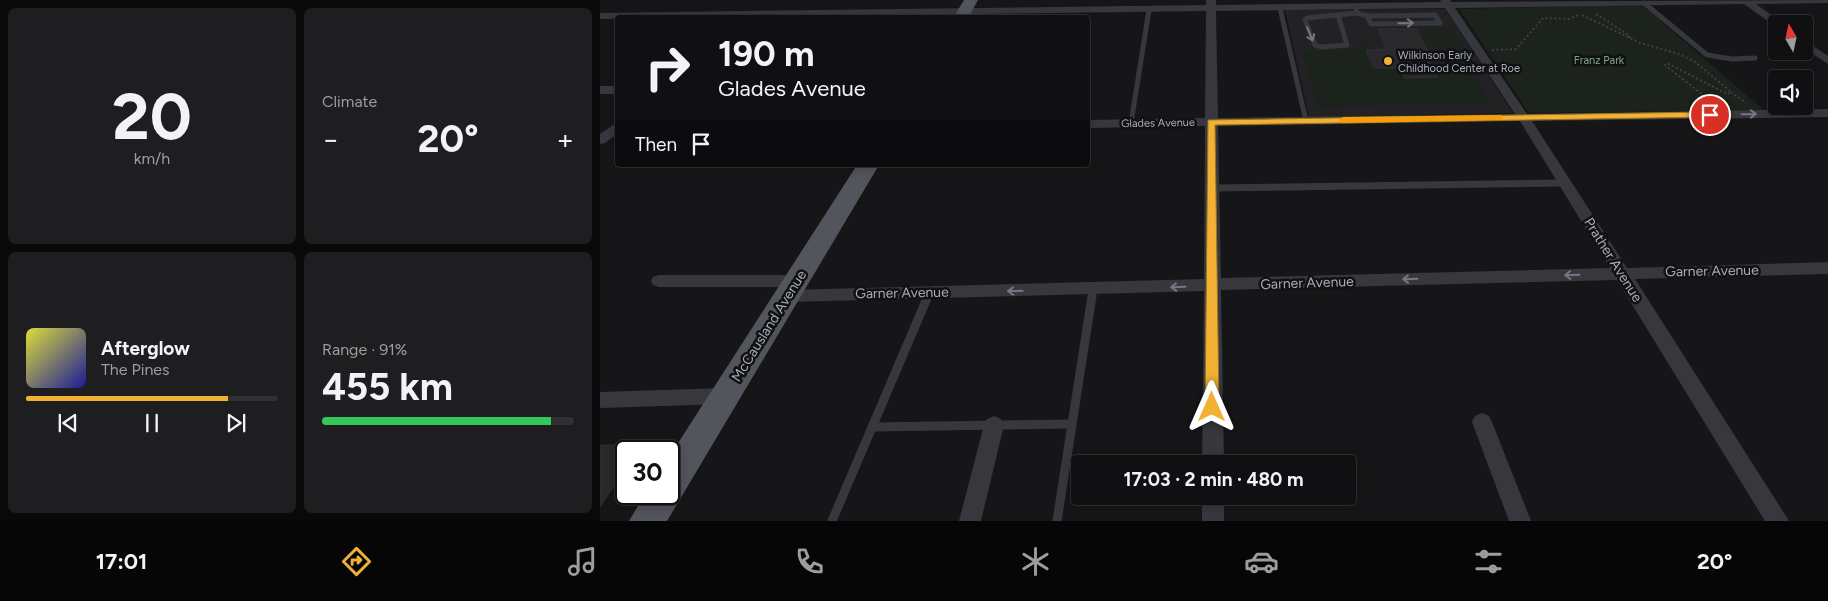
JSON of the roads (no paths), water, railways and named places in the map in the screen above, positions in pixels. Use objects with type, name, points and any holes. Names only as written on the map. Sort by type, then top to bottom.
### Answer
[{"type":"main road","name":"McCausland Avenue","points":[[680,468],[867,167]]},
{"type":"main road","points":[[647,521],[657,505]]},
{"type":"street","points":[[661,15],[965,10],[1089,15],[1211,5],[1356,10],[1447,3],[1644,3],[1828,0]]},
{"type":"street","points":[[1746,1],[1768,17]]},
{"type":"street","name":"Prather Avenue","points":[[1447,3],[1524,117],[1778,521]]},
{"type":"street","points":[[1211,5],[1213,455]]},
{"type":"street","points":[[600,16],[615,16]]},
{"type":"street","points":[[1813,50],[1828,61]]},
{"type":"street","points":[[600,90],[615,90]]},
{"type":"street","name":"Glades Avenue","points":[[1090,124],[1828,113]]},
{"type":"street","points":[[600,140],[615,128]]},
{"type":"street","name":"Garner Avenue","points":[[659,281],[791,289],[929,293],[1828,268]]},
{"type":"street","points":[[600,400],[725,396]]},
{"type":"street","points":[[1482,422],[1520,521]]},
{"type":"street","points":[[970,521],[994,425]]},
{"type":"street","points":[[1213,505],[1213,521]]},
{"type":"lane","points":[[1644,3],[1707,55],[1732,59],[1755,58]]},
{"type":"lane","points":[[1280,8],[1306,121]]},
{"type":"lane","points":[[1131,123],[1148,10]]},
{"type":"lane","points":[[1338,15],[1347,45],[1320,47],[1315,45],[1305,20],[1307,18],[1338,15],[1356,10],[1366,16],[1371,24],[1440,23],[1435,15],[1366,16]]},
{"type":"lane","points":[[1211,188],[1565,183]]},
{"type":"lane","points":[[1057,521],[1093,289]]},
{"type":"lane","points":[[832,521],[929,293]]},
{"type":"lane","points":[[872,427],[1072,424]]},
{"type":"place","name":"Wilkinson Early Childhood Center at Roe","points":[[1388,61]]},
{"type":"park label","name":"Franz Park","points":[[1599,60]]}]
